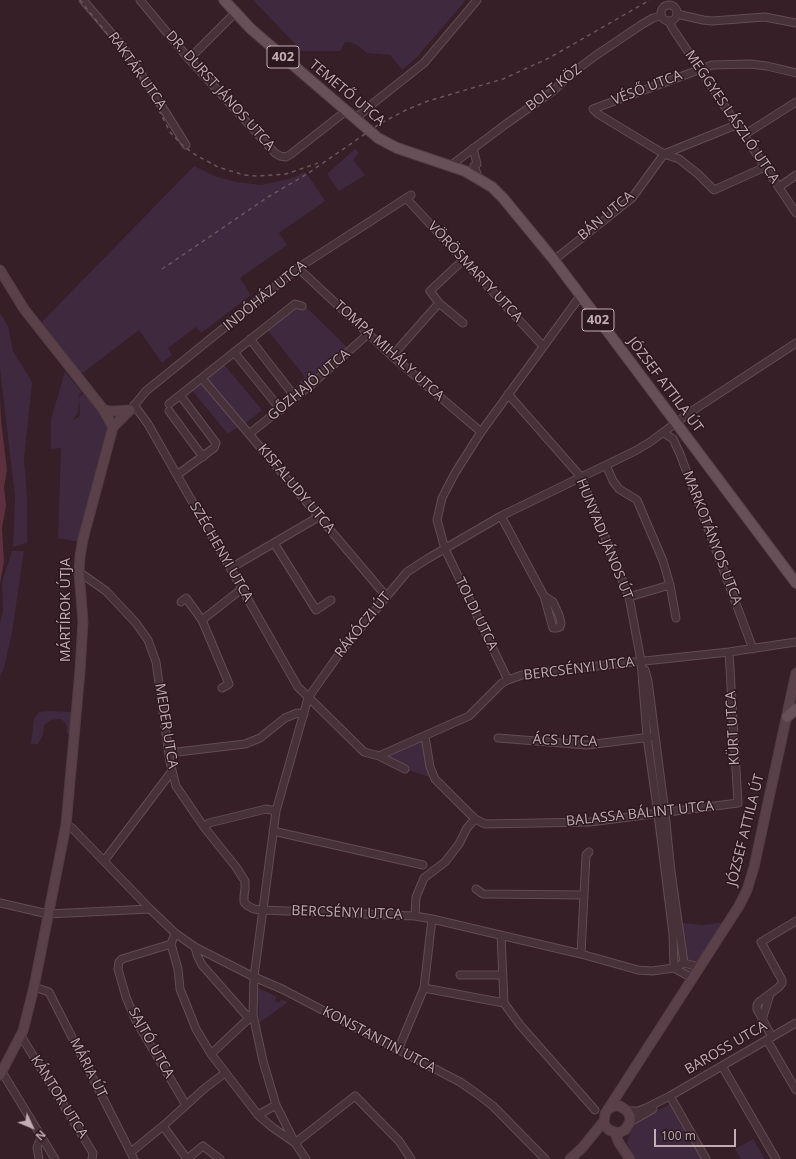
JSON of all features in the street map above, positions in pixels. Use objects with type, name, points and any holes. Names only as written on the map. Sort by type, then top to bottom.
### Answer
[{"type":"main road","name":"TEMETŐ UTCA","points":[[224,0],[251,29],[383,141],[397,148],[450,166]]},
{"type":"main road","name":"JÓZSEF ATTILA ÚT","points":[[450,166],[465,171],[480,179],[492,187],[503,198],[554,260],[796,583]]},
{"type":"main road","points":[[786,717],[796,709]]},
{"type":"street","name":"RAKTÁR UTCA","points":[[83,0],[124,48],[186,145]]},
{"type":"street","name":"DR. DURST JÁNOS UTCA","points":[[140,0],[188,59],[275,153],[280,156],[286,157],[292,154],[346,111]]},
{"type":"street","points":[[356,119],[370,105],[424,63],[477,0]]},
{"type":"street","points":[[674,3],[677,14],[674,20],[669,22],[663,19],[661,16],[661,11],[663,7],[674,3]]},
{"type":"street","points":[[188,59],[235,12]]},
{"type":"street","points":[[677,14],[712,21],[765,17],[796,23]]},
{"type":"street","name":"BOLT KÖZ","points":[[450,166],[553,91],[575,71],[595,56],[652,18],[661,16]]},
{"type":"street","name":"MEGGYES LÁSZLÓ UTCA","points":[[669,22],[672,29],[796,213]]},
{"type":"street","name":"VÉSŐ UTCA","points":[[664,154],[598,114],[593,109],[712,65],[750,64],[767,66],[796,73]]},
{"type":"street","points":[[744,135],[796,102]]},
{"type":"street","points":[[664,154],[736,124]]},
{"type":"street","points":[[473,148],[477,164],[474,166],[480,179]]},
{"type":"street","points":[[664,154],[679,159],[698,174],[714,190],[765,166]]},
{"type":"street","name":"BÁN UTCA","points":[[554,260],[632,198],[664,154]]},
{"type":"street","points":[[779,186],[796,175]]},
{"type":"street","name":"VÖRÖSMARTY UTCA","points":[[409,196],[463,260],[543,346]]},
{"type":"street","name":"INDÓHÁZ UTCA","points":[[132,407],[152,386],[298,268],[409,196]]},
{"type":"street","points":[[463,260],[430,291],[439,303],[463,323]]},
{"type":"street","name":"TOMPA MIHÁLY UTCA","points":[[298,268],[392,356],[480,432]]},
{"type":"street","points":[[0,270],[24,309],[103,409],[113,427],[132,407]]},
{"type":"street","name":"TOLDI UTCA","points":[[508,680],[444,549],[437,520],[442,498],[455,472],[480,432],[580,295]]},
{"type":"street","points":[[392,356],[439,303]]},
{"type":"street","points":[[203,457],[169,407],[234,352],[295,304],[302,306]]},
{"type":"street","name":"GŐZHAJÓ UTCA","points":[[250,434],[311,385],[368,334]]},
{"type":"street","points":[[250,339],[295,397]]},
{"type":"street","name":"RÁKÓCZI ÚT","points":[[295,1143],[276,1105],[263,1061],[253,1016],[254,977],[276,811],[308,698],[342,650],[407,572],[426,559],[501,516],[635,451],[664,433],[692,411],[796,343]]},
{"type":"street","points":[[234,352],[281,410]]},
{"type":"street","name":"KISFALUDY UTCA","points":[[205,382],[320,516],[386,596]]},
{"type":"street","name":"HUNYADI JÁNOS ÚT","points":[[508,394],[581,477],[629,597],[641,661],[647,737],[662,813],[684,963]]},
{"type":"street","points":[[178,476],[214,448],[216,443],[183,400]]},
{"type":"street","points":[[103,409],[115,411],[132,407]]},
{"type":"street","name":"SZÉCHENYI UTCA","points":[[132,407],[148,424],[243,588],[298,687],[308,698]]},
{"type":"street","name":"MÁRTÍROK ÚTJA","points":[[1,1073],[21,1036],[34,986],[66,824],[83,621],[79,572],[80,556],[83,539],[113,427]]},
{"type":"street","name":"MARKOTÁNYOS UTCA","points":[[664,433],[673,439],[680,454],[753,649]]},
{"type":"street","points":[[606,465],[613,481],[619,489],[637,500],[662,561],[670,585],[676,618]]},
{"type":"street","points":[[231,568],[320,516]]},
{"type":"street","points":[[501,516],[544,596]]},
{"type":"street","points":[[274,543],[316,610],[331,600]]},
{"type":"street","name":"MEDER UTCA","points":[[79,572],[106,591],[136,623],[148,640],[156,662],[169,753],[176,786],[204,827],[236,867],[245,881],[244,902],[254,909],[262,910]]},
{"type":"street","points":[[629,597],[670,585]]},
{"type":"street","points":[[202,620],[243,588]]},
{"type":"street","points":[[181,602],[186,598],[202,620],[229,684],[222,688]]},
{"type":"street","name":"BERCSÉNYI UTCA","points":[[379,756],[469,716],[495,689],[508,680],[522,675],[729,652],[796,642]]},
{"type":"street","name":"KÜRT UTCA","points":[[729,652],[738,803]]},
{"type":"street","name":"HUNYADI JÁNOS ÚT","points":[[641,661],[648,681],[655,737],[674,968]]},
{"type":"street","name":"JÓZSEF ATTILA ÚT","points":[[608,1109],[739,906],[747,890],[754,867],[796,673]]},
{"type":"street","points":[[308,698],[364,752],[379,756],[405,769]]},
{"type":"street","points":[[169,753],[245,744],[260,738],[285,718],[297,713],[304,714]]},
{"type":"street","points":[[415,916],[416,898],[424,878],[445,862],[459,844],[467,828],[475,819],[435,778],[430,767],[425,736]]},
{"type":"street","name":"ÁCS UTCA","points":[[498,738],[587,745],[655,737]]},
{"type":"street","points":[[104,861],[172,771]]},
{"type":"street","name":"BALASSA BÁLINT UTCA","points":[[475,819],[485,824],[590,822],[738,803]]},
{"type":"street","points":[[204,827],[209,823],[266,809],[276,811]]},
{"type":"street","name":"KONSTANTIN UTCA","points":[[66,824],[72,828],[175,933],[195,947],[254,977],[282,989],[460,1082],[476,1092],[493,1106],[546,1159]]},
{"type":"street","points":[[273,831],[423,865]]},
{"type":"street","points":[[581,954],[586,854],[589,852]]},
{"type":"street","points":[[476,890],[483,894],[584,895]]},
{"type":"street","points":[[0,903],[48,914],[150,909]]},
{"type":"street","name":"BERCSÉNYI UTCA","points":[[262,910],[415,916],[581,954],[638,970],[652,972],[674,968],[684,963]]},
{"type":"street","points":[[398,1050],[424,988],[432,919]]},
{"type":"street","points":[[796,921],[761,942],[782,980],[782,984],[757,1005],[757,1009],[770,1039],[796,1090]]},
{"type":"street","points":[[175,933],[171,944],[178,969],[180,989],[196,1029],[210,1054],[258,1115],[295,1143],[306,1159]]},
{"type":"street","points":[[501,935],[504,1003],[520,1025],[595,1110]]},
{"type":"street","name":"SAJTÓ UTCA","points":[[171,944],[122,960],[119,962],[118,968],[126,996],[136,1021],[186,1105]]},
{"type":"street","points":[[195,947],[202,965],[247,1016],[253,1016]]},
{"type":"street","points":[[684,963],[699,967]]},
{"type":"street","points":[[674,968],[692,978]]},
{"type":"street","points":[[460,975],[503,976]]},
{"type":"street","name":"MÁRIA ÚT","points":[[34,986],[49,992],[132,1156]]},
{"type":"street","points":[[424,988],[504,1003]]},
{"type":"street","points":[[210,1054],[244,1022],[253,1016]]},
{"type":"street","name":"BAROSS UTCA","points":[[626,1110],[638,1111],[670,1096],[796,1023]]},
{"type":"street","name":"KÁNTOR UTCA","points":[[21,1036],[93,1154],[92,1159]]},
{"type":"street","points":[[722,1066],[776,1159]]},
{"type":"street","points":[[1,1073],[42,1136],[55,1159]]},
{"type":"street","points":[[132,1156],[186,1105],[225,1073]]},
{"type":"street","name":"JÓZSEF ATTILA ÚT","points":[[626,1081],[623,1097],[626,1110]]},
{"type":"street","points":[[295,1143],[355,1096],[399,1141],[411,1159]]},
{"type":"street","points":[[670,1096],[706,1159]]},
{"type":"street","name":"BAROSS UTCA","points":[[628,1125],[670,1096]]},
{"type":"street","points":[[258,1115],[276,1105]]},
{"type":"street","points":[[617,1106],[626,1110],[630,1116],[625,1141],[629,1157],[613,1132],[605,1126],[605,1114],[608,1109],[617,1106]]},
{"type":"street","points":[[582,1148],[604,1121]]},
{"type":"street","points":[[570,1159],[599,1136],[613,1132],[623,1132],[628,1125]]},
{"type":"street","points":[[163,1126],[187,1159],[203,1146],[220,1159]]},
{"type":"street","points":[[39,1159],[37,1147],[42,1136]]},
{"type":"shaded area","points":[[253,0],[466,0],[417,57],[402,70],[390,55],[367,53],[357,45],[350,42],[345,42],[340,51],[302,51]]},
{"type":"shaded area","points":[[355,149],[359,153],[353,160],[365,175],[339,191],[327,174]]},
{"type":"shaded area","points":[[194,166],[214,176],[237,182],[261,185],[293,178],[304,172],[307,174],[325,201],[279,233],[287,245],[240,278],[251,295],[201,333],[196,327],[168,348],[172,355],[162,363],[139,330],[80,375],[40,324]]},
{"type":"shaded area","points":[[301,302],[348,348],[302,393],[296,386],[305,377],[265,327]]},
{"type":"shaded area","points":[[0,313],[8,326],[13,351],[32,382],[24,459],[27,498],[27,543],[13,547],[15,497],[0,369]]},
{"type":"shaded area","points":[[222,362],[262,410],[242,426],[241,424],[228,434],[190,388]]},
{"type":"shaded area","points":[[65,372],[82,392],[79,395],[78,413],[74,420],[80,416],[79,397],[88,390],[113,427],[79,542],[58,538],[61,448],[51,449],[51,419]]},
{"type":"shaded area","points":[[0,398],[7,470],[4,487],[6,506],[2,528],[4,562],[0,583]]},
{"type":"shaded area","points":[[12,551],[24,551],[12,632],[4,668],[0,677],[0,623],[3,612],[2,582]]},
{"type":"shaded area","points":[[648,681],[679,926],[683,923],[703,925],[728,922],[692,978],[674,968],[647,737]]},
{"type":"shaded area","points":[[39,712],[73,712],[72,733],[67,733],[65,722],[60,719],[51,720],[44,725],[43,735],[38,744],[31,744],[34,719]]},
{"type":"shaded area","points":[[425,736],[435,779],[405,769],[379,756]]},
{"type":"shaded area","points":[[258,988],[276,996],[275,1001],[279,1003],[281,999],[288,1002],[259,1023]]},
{"type":"shaded area","points":[[670,1104],[702,1159],[635,1159],[627,1143],[631,1131],[637,1122]]},
{"type":"shaded area","points":[[753,1139],[765,1159],[741,1159],[735,1149]]},
{"type":"railway","points":[[80,0],[132,65],[147,87],[170,132],[181,144],[194,154],[218,167],[244,175],[257,176],[286,174],[318,163]]},
{"type":"railway","points":[[162,269],[268,197],[307,174],[381,123],[428,101],[503,79],[549,58],[650,0]]}]
